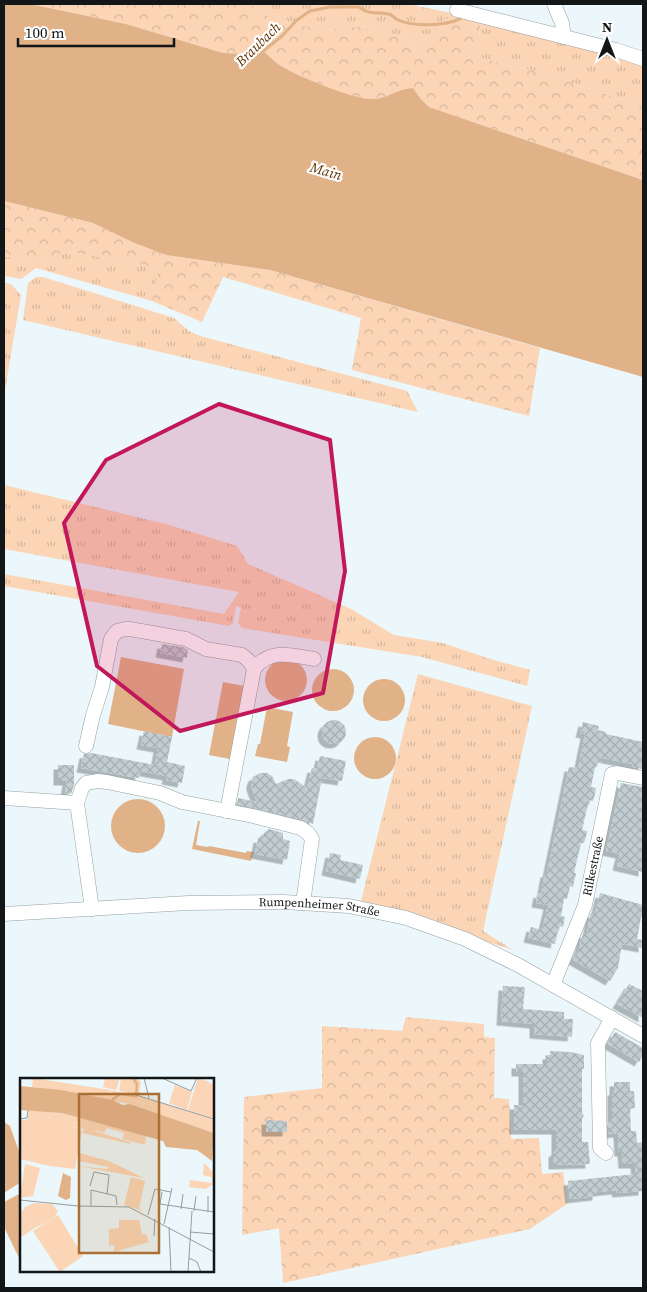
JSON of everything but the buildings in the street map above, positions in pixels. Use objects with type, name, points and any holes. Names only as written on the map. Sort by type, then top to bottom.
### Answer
[{"type":"street","points":[[554,4],[562,23],[564,37]]},
{"type":"street","points":[[457,10],[643,59]]},
{"type":"street","points":[[86,746],[102,688],[110,639],[121,630],[130,629],[186,640],[206,649],[242,655],[254,669]]},
{"type":"street","points":[[227,811],[254,669],[259,662],[273,655],[294,655],[314,659]]},
{"type":"street","name":"Rilkestraße","points":[[552,985],[585,905],[612,774],[617,773],[643,778]]},
{"type":"street","points":[[92,908],[77,803],[82,788],[86,783],[98,781],[160,792],[182,802],[300,828],[308,833],[312,839],[303,903]]},
{"type":"street","points":[[4,798],[77,803]]},
{"type":"street","name":"Rumpenheimer Straße","points":[[4,914],[188,903],[284,902],[349,906],[429,925],[485,948],[643,1036]]},
{"type":"street","points":[[606,1153],[600,1148],[598,1043],[612,1018]]},
{"type":"highlighted area","points":[[219,404],[330,440],[345,571],[323,693],[180,731],[97,666],[64,523],[106,460]]},
{"type":"green space","points":[[30,4],[250,4],[275,21],[325,30],[367,26],[420,44],[451,13],[481,20],[477,57],[553,76],[643,107],[643,180],[429,107],[413,88],[404,89],[376,99],[367,99],[341,93],[300,76],[281,66],[263,51],[247,54],[223,53],[126,24]]},
{"type":"green space","points":[[250,4],[408,4],[451,13],[420,44],[367,26],[325,30],[274,21]]},
{"type":"green space","points":[[481,20],[643,62],[643,107],[553,76],[477,57]]},
{"type":"green space","points":[[4,201],[93,223],[132,242],[166,255],[270,270],[540,348],[529,416],[352,370],[361,318],[223,277],[202,322],[152,301],[159,268],[67,251],[39,262],[4,256]]},
{"type":"green space","points":[[67,251],[160,268],[152,301],[36,268],[21,279],[4,276],[4,256],[39,262]]},
{"type":"green space","points":[[36,277],[43,277],[174,318],[189,331],[200,336],[407,391],[418,412],[23,320],[28,283]]},
{"type":"green space","points":[[4,283],[11,284],[21,295],[4,396]]},
{"type":"green space","points":[[4,485],[166,524],[237,546],[248,564],[351,609],[394,635],[443,643],[530,670],[527,686],[422,657],[242,628],[238,623],[241,608],[236,606],[233,623],[229,626],[4,586],[4,574],[224,614],[239,592],[4,549]]},
{"type":"green space","points":[[418,674],[532,706],[483,931],[513,950],[361,901]]},
{"type":"green space","points":[[406,1017],[484,1024],[484,1037],[495,1038],[494,1098],[509,1099],[511,1139],[539,1138],[542,1174],[563,1172],[567,1204],[530,1229],[283,1283],[279,1228],[242,1235],[244,1097],[322,1088],[322,1026],[402,1031]]},
{"type":"water","name":"Main","points":[[4,4],[30,4],[126,24],[223,53],[247,54],[263,51],[289,71],[314,82],[367,99],[376,99],[404,89],[413,88],[429,107],[643,180],[643,377],[270,270],[166,255],[132,242],[93,223],[4,201]]},
{"type":"water","points":[[121,657],[184,669],[172,737],[108,724]]},
{"type":"water","points":[[290,659],[298,662],[304,668],[307,680],[304,692],[298,698],[282,701],[274,698],[268,692],[265,676],[268,668],[274,662]]},
{"type":"water","points":[[337,669],[345,672],[351,678],[354,690],[351,702],[345,708],[329,711],[321,708],[315,702],[312,686],[315,678],[321,672]]},
{"type":"water","points":[[388,679],[396,682],[402,688],[405,700],[402,712],[396,718],[380,721],[372,718],[366,712],[363,696],[366,688],[372,682]]},
{"type":"water","points":[[223,682],[244,686],[230,759],[209,755]]},
{"type":"water","points":[[267,707],[293,712],[287,746],[290,747],[287,762],[255,756],[258,744],[260,744]]},
{"type":"water","points":[[379,737],[387,740],[393,746],[396,758],[393,770],[387,776],[371,779],[363,776],[357,770],[354,754],[357,746],[363,740]]},
{"type":"water","points":[[138,799],[148,801],[157,807],[163,816],[165,826],[163,836],[157,845],[148,851],[138,853],[128,851],[119,845],[113,836],[111,826],[113,816],[119,807],[128,801]]},
{"type":"water","points":[[198,821],[200,821],[196,845],[246,853],[247,851],[253,852],[251,861],[192,849]]},
{"type":"water","points":[[4,1122],[10,1126],[20,1154],[20,1183],[4,1193]]},
{"type":"water","points":[[20,1194],[20,1260],[4,1227],[4,1202]]},
{"type":"waterway","name":"Braubach","points":[[261,53],[282,36],[297,20],[310,11],[330,7],[359,7],[370,12],[389,14],[398,20],[420,25],[445,23],[460,19],[461,16]]}]
